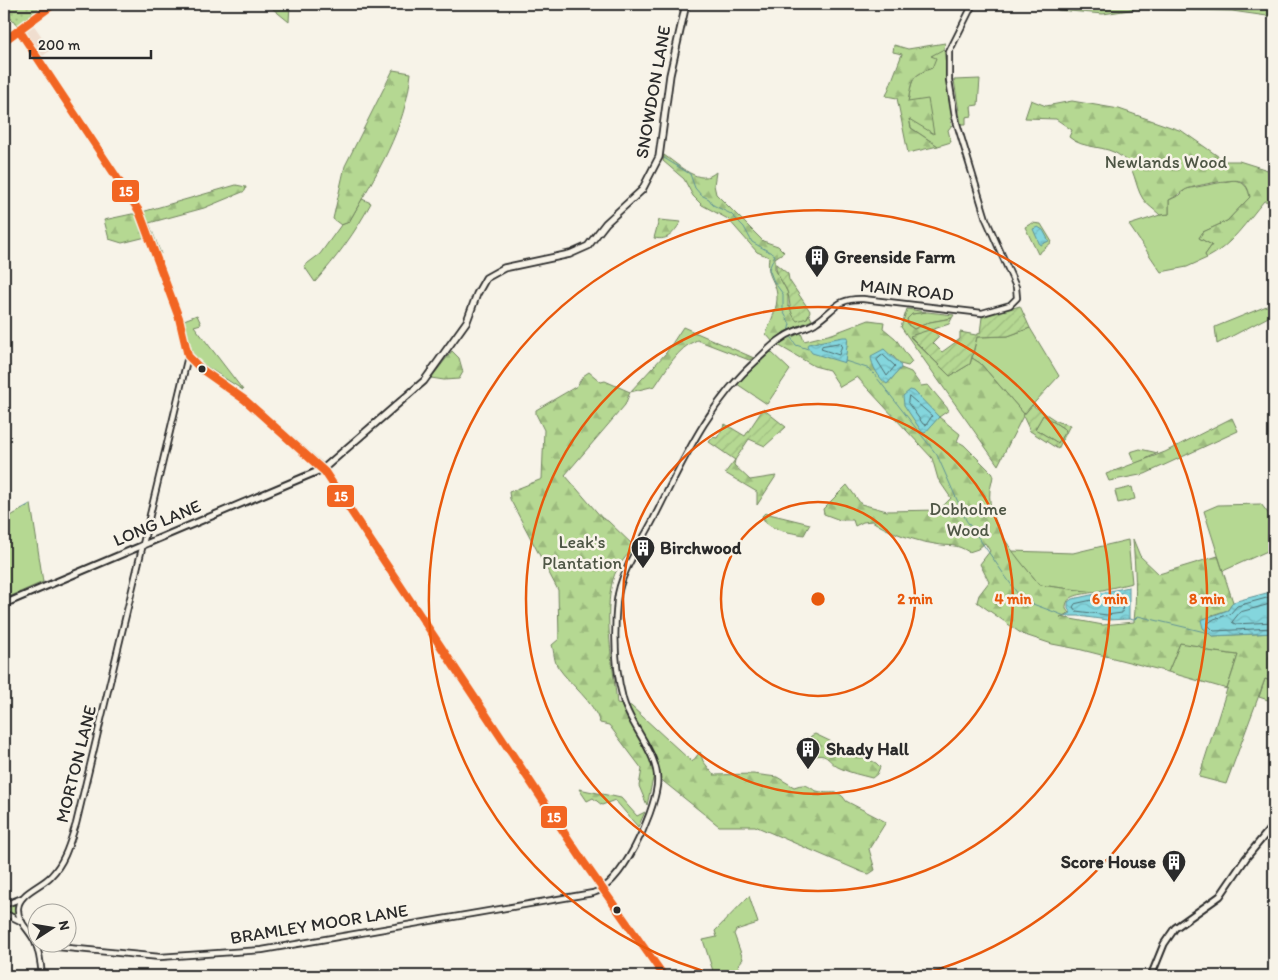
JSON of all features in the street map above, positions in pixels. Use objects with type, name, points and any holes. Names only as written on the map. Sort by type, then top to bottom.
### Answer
[{"type":"main road","name":"SNOWDON LANE","points":[[322,469],[424,381],[467,321],[477,294],[486,278],[504,268],[570,254],[588,246],[606,223],[642,190],[659,158],[670,75],[686,4]]},
{"type":"main road","points":[[322,469],[603,889],[664,976]]},
{"type":"street","points":[[4,41],[54,4]]},
{"type":"street","name":"MAIN ROAD","points":[[603,889],[625,863],[640,839],[652,811],[657,780],[653,763],[629,714],[622,693],[617,648],[617,600],[622,578],[677,470],[709,413],[736,378],[789,334],[816,322],[845,300],[863,299],[982,313],[1010,305],[1017,298],[1016,287],[986,219],[955,117],[949,80],[949,52],[973,4]]},
{"type":"street","points":[[19,30],[134,202],[179,318],[188,356],[201,369],[245,400],[322,469]]},
{"type":"street","name":"MORTON LANE","points":[[4,905],[23,898],[53,874],[69,847],[122,637],[141,544],[188,356]]},
{"type":"street","name":"LONG LANE","points":[[4,604],[141,544],[322,469]]},
{"type":"street","points":[[1151,976],[1164,944],[1175,928],[1220,896],[1246,858],[1274,824]]},
{"type":"street","name":"BRAMLEY MOOR LANE","points":[[78,949],[160,957],[262,950],[584,894],[603,889]]},
{"type":"street","points":[[23,898],[18,909],[22,922],[28,931]]},
{"type":"street","points":[[4,913],[22,922]]},
{"type":"street","points":[[38,952],[42,976]]},
{"type":"shaded area","points":[[33,24],[51,50],[40,58],[23,31]]},
{"type":"green space","points":[[4,4],[48,4],[19,27],[4,10]]},
{"type":"green space","points":[[267,4],[290,4],[289,22]]},
{"type":"green space","points":[[1058,4],[1274,4],[1274,17],[1232,11],[1136,9],[1103,14],[1058,10]]},
{"type":"green space","points":[[945,43],[944,49],[931,56],[936,58],[932,68],[916,76],[913,80],[908,102],[928,99],[934,134],[909,119],[911,128],[938,146],[908,153],[897,98],[886,96],[902,54],[893,52],[894,45],[908,49]]},
{"type":"green space","points":[[944,49],[952,117],[950,118],[952,125],[948,130],[951,142],[938,146],[911,128],[909,118],[934,133],[908,102],[913,80],[932,68],[932,53]]},
{"type":"green space","points":[[393,70],[411,73],[403,114],[370,186],[349,222],[341,225],[333,219],[345,166]]},
{"type":"green space","points":[[980,79],[978,105],[971,106],[972,116],[966,117],[966,124],[961,124],[954,80]]},
{"type":"green space","name":"Newlands Wood","points":[[1031,100],[1046,106],[1072,101],[1119,109],[1182,131],[1225,161],[1239,161],[1274,172],[1274,202],[1264,201],[1224,247],[1207,258],[1205,255],[1212,245],[1199,238],[1203,232],[1227,221],[1250,197],[1244,184],[1236,180],[1189,188],[1169,200],[1169,214],[1160,215],[1143,199],[1127,161],[1109,150],[1088,146],[1075,141],[1069,137],[1072,130],[1056,119],[1025,118]]},
{"type":"green space","points":[[664,155],[696,176],[710,176],[716,172],[714,185],[716,194],[763,241],[778,246],[784,252],[775,258],[775,269],[788,293],[788,306],[807,318],[809,314],[812,320],[784,332],[773,342],[766,334],[777,300],[776,289],[768,264],[769,257],[757,252],[728,219],[702,205],[693,196],[684,179],[663,161]]},
{"type":"green space","points":[[1234,180],[1245,185],[1250,197],[1227,221],[1203,232],[1199,238],[1212,245],[1205,255],[1207,258],[1187,267],[1161,272],[1129,225],[1169,214],[1169,200],[1180,195],[1186,189]]},
{"type":"green space","points":[[236,185],[246,187],[245,191],[204,208],[149,223],[161,254],[158,255],[150,236],[122,243],[109,239],[104,220],[132,214],[144,215],[142,212]]},
{"type":"green space","points":[[362,199],[371,203],[365,214],[345,244],[315,282],[304,266],[320,254],[341,225],[349,222]]},
{"type":"green space","points":[[659,220],[681,222],[673,233],[659,239],[654,238]]},
{"type":"green space","points":[[1032,223],[1041,224],[1052,242],[1038,254],[1025,227]]},
{"type":"green space","points":[[776,264],[788,274],[789,280],[810,311],[807,318],[797,321],[794,318],[787,291],[778,275]]},
{"type":"green space","points":[[1274,303],[1274,314],[1217,344],[1215,327]]},
{"type":"green space","points":[[1020,306],[1030,328],[1008,336],[977,337],[970,364],[950,376],[910,336],[932,329],[939,337],[933,343],[942,352],[960,339],[960,332],[976,335],[980,333],[982,317]]},
{"type":"green space","points":[[907,309],[926,312],[912,314],[907,319],[908,325],[914,329],[930,322],[952,318],[949,324],[910,337],[950,376],[970,364],[972,358],[980,363],[1024,414],[998,465],[901,327]]},
{"type":"green space","points":[[927,312],[954,315],[952,318],[930,322],[914,329],[908,325],[907,319],[912,314]]},
{"type":"green space","points":[[197,315],[201,324],[194,326],[243,390],[201,363],[192,354],[184,320]]},
{"type":"green space","name":"Dobholme Wood","points":[[869,320],[884,322],[883,328],[895,338],[912,362],[908,366],[900,364],[892,355],[887,384],[901,368],[911,372],[921,386],[928,385],[949,410],[939,417],[960,434],[957,441],[964,445],[993,474],[990,503],[993,516],[1014,553],[1040,585],[1094,592],[1068,600],[1066,609],[1069,613],[1060,617],[1103,625],[1134,622],[1136,591],[1133,539],[1140,556],[1159,574],[1218,556],[1233,602],[1228,610],[1212,615],[1212,636],[1274,633],[1274,682],[1265,679],[1226,784],[1199,777],[1238,655],[1208,651],[1199,646],[1180,643],[1168,672],[1052,644],[1022,634],[977,602],[979,595],[989,582],[980,564],[990,551],[985,543],[978,549],[969,552],[956,546],[919,541],[886,529],[872,521],[863,522],[855,526],[853,520],[840,520],[824,514],[823,509],[847,485],[861,504],[887,511],[939,510],[951,498],[938,479],[932,458],[857,377],[840,387],[829,370],[814,366],[776,344],[801,333],[804,341],[832,334]]},
{"type":"green space","points":[[683,327],[754,358],[749,360],[697,340],[678,354],[655,386],[630,392],[666,353]]},
{"type":"green space","points":[[1030,328],[1059,376],[1024,414],[980,363],[972,358],[977,337],[1008,336]]},
{"type":"green space","points":[[452,351],[459,358],[463,372],[459,379],[444,380],[431,378]]},
{"type":"green space","points":[[771,352],[790,370],[767,404],[737,384]]},
{"type":"green space","name":"Leak's Plantation","points":[[589,372],[601,382],[605,381],[630,392],[625,405],[565,475],[602,518],[608,521],[635,547],[617,570],[610,593],[610,640],[617,703],[631,706],[692,762],[700,752],[703,761],[714,775],[753,774],[777,777],[794,787],[806,785],[825,793],[838,793],[846,801],[886,822],[869,849],[875,870],[869,874],[755,826],[719,826],[654,774],[647,805],[639,786],[642,769],[609,725],[600,723],[592,707],[557,665],[552,645],[559,639],[558,590],[510,499],[509,492],[542,479],[544,430],[536,410],[577,386],[583,376]]},
{"type":"green space","points":[[1032,405],[1058,422],[1070,425],[1058,449],[1030,431],[1023,416]],"holes":[[[1043,415],[1066,430],[1058,443],[1035,429]]]},
{"type":"green space","points":[[763,409],[786,427],[765,446],[749,439],[735,460],[709,442],[713,437],[717,438],[725,424],[745,436]]},
{"type":"green space","points":[[1043,415],[1066,430],[1058,443],[1035,429]]},
{"type":"green space","points":[[1232,418],[1238,431],[1145,474],[1109,481],[1106,474],[1165,452]]},
{"type":"green space","points":[[1140,449],[1158,453],[1135,464],[1130,452]]},
{"type":"green space","points":[[735,460],[734,465],[750,480],[776,476],[757,505],[757,492],[725,473]]},
{"type":"green space","points":[[1132,487],[1135,499],[1118,503],[1115,491]]},
{"type":"green space","points":[[31,504],[43,582],[4,599],[4,520]]},
{"type":"green space","points":[[1261,504],[1274,521],[1274,548],[1223,571],[1204,511],[1218,505]]},
{"type":"green space","points":[[765,513],[810,524],[804,535],[786,532],[769,525],[762,516]]},
{"type":"green space","points":[[1128,540],[1132,583],[1094,592],[1040,585],[1011,551],[1073,553]]},
{"type":"green space","points":[[1180,643],[1199,646],[1208,651],[1238,655],[1227,689],[1168,672]]},
{"type":"green space","points":[[1265,679],[1274,682],[1274,702],[1259,697]]},
{"type":"green space","points":[[815,734],[876,763],[880,767],[877,774],[872,778],[852,773],[836,766],[825,757],[813,757],[802,750],[811,736]]},
{"type":"green space","points":[[579,789],[621,798],[637,816],[645,812],[638,827],[615,800],[602,805],[593,798],[587,801]]},
{"type":"green space","points":[[749,896],[758,923],[736,930],[734,934],[743,959],[738,965],[744,976],[698,976],[713,971],[703,940],[717,937],[715,931]]},
{"type":"green space","points":[[15,904],[16,918],[4,910],[4,907]]},
{"type":"water","points":[[1038,227],[1043,230],[1049,241],[1040,245],[1033,229]]},
{"type":"water","points":[[848,337],[845,363],[812,353],[807,346],[808,344]]},
{"type":"water","points":[[884,349],[900,364],[901,368],[887,384],[876,372],[871,356]]},
{"type":"water","points":[[910,390],[914,391],[939,417],[925,433],[922,432],[904,405],[903,396]]},
{"type":"water","points":[[1129,587],[1129,619],[1107,620],[1065,616],[1071,613],[1068,609],[1068,602],[1072,599]]},
{"type":"water","points":[[1274,591],[1274,633],[1212,636],[1203,628],[1201,620],[1228,610],[1233,602]]},
{"type":"waterway","points":[[664,158],[690,174],[695,188],[701,195],[709,199],[713,205],[731,214],[744,227],[752,242],[775,255],[769,269],[774,282],[783,294],[783,311],[790,324],[788,332]]},
{"type":"waterway","points":[[790,336],[796,345],[808,349]]},
{"type":"waterway","points":[[845,361],[870,369],[937,455],[966,520],[1022,600],[1065,616]]},
{"type":"waterway","points":[[21,509],[30,504]]},
{"type":"waterway","points":[[1129,619],[1134,620],[1138,616],[1209,633]]},
{"type":"transit line","name":"15","points":[[4,41],[54,4]]},
{"type":"transit line","name":"15","points":[[19,30],[139,211],[179,318],[188,356],[201,369],[245,400],[325,472],[583,861],[664,976]]},
{"type":"place","name":"Greenside Farm","points":[[817,278]]},
{"type":"place","name":"Birchwood","points":[[643,569]]},
{"type":"place","name":"Shady Hall","points":[[808,770]]},
{"type":"place","name":"Score House","points":[[1174,883]]}]
